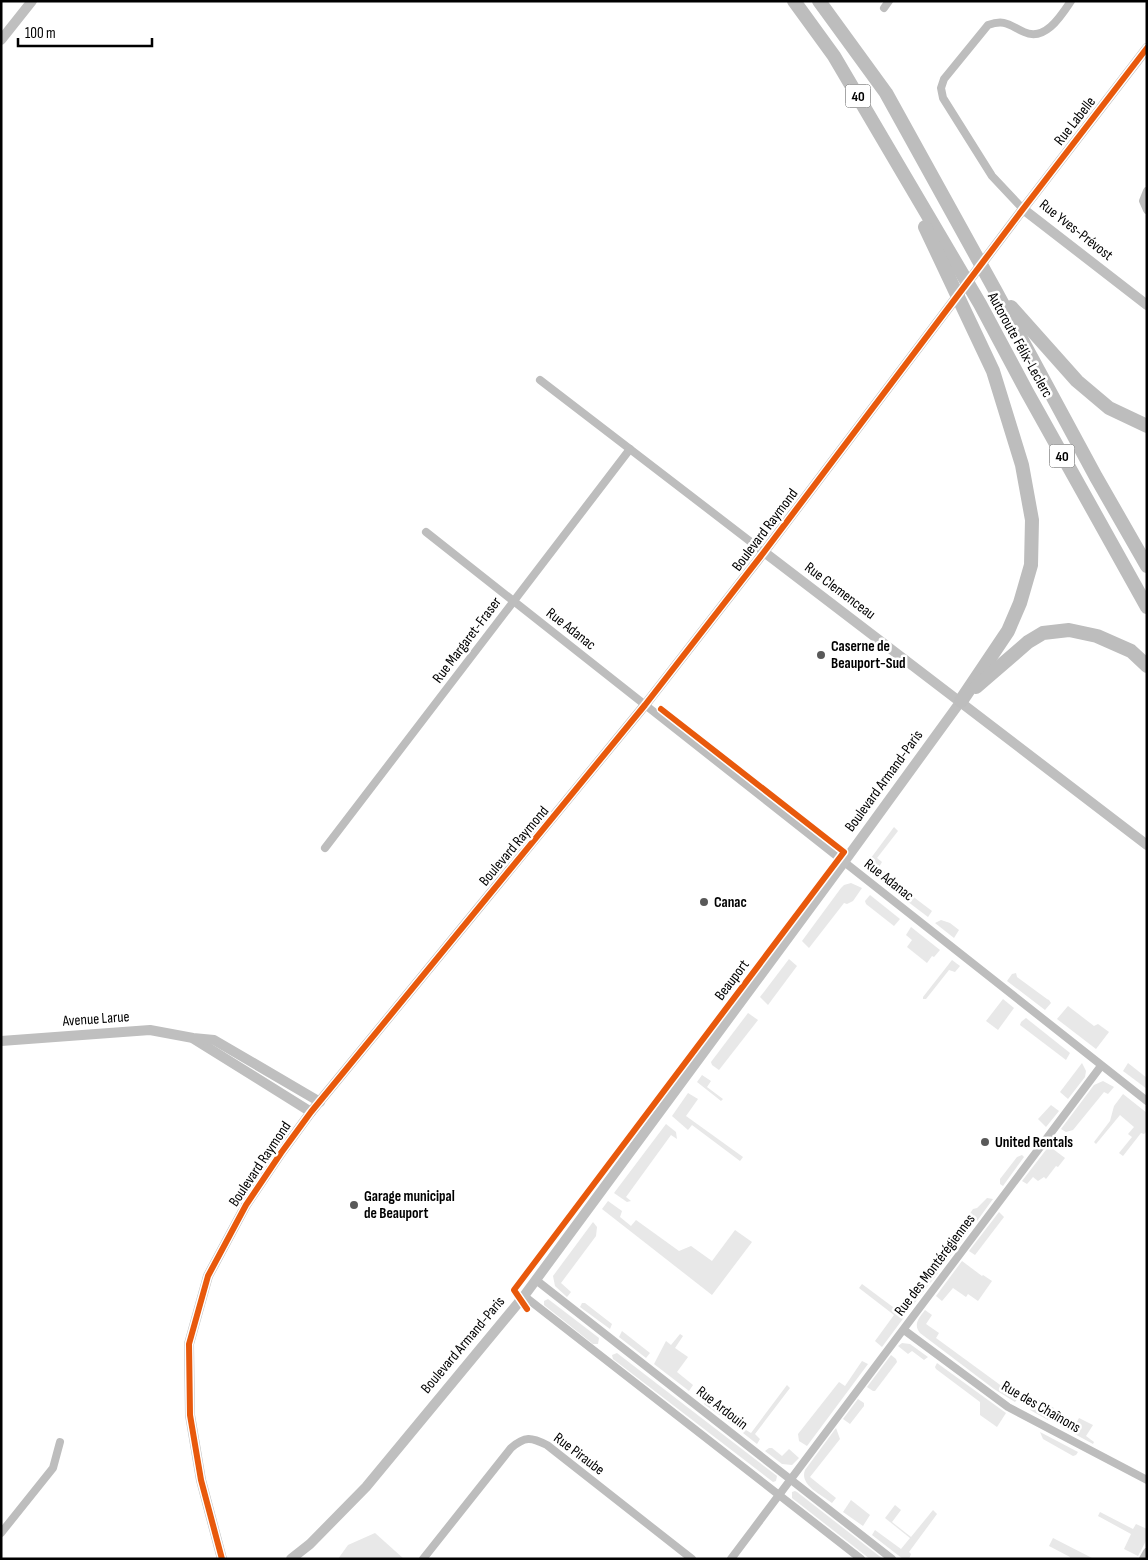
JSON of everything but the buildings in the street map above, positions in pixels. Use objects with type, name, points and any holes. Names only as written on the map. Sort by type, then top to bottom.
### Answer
[{"type":"highway","name":"40","points":[[794,1],[834,56],[894,158],[944,258]]},
{"type":"highway","name":"Autoroute Félix-Leclerc","points":[[819,1],[886,93],[963,234],[996,290],[1096,477],[1147,566]]},
{"type":"highway","name":"Autoroute Félix-Leclerc","points":[[944,258],[980,304],[1147,607]]},
{"type":"highway","points":[[944,258],[967,315],[993,371],[1022,465],[1032,520],[1031,565],[1020,603],[1008,631],[960,701]]},
{"type":"highway","points":[[996,290],[1077,381],[1109,408],[1147,426]]},
{"type":"highway","points":[[960,701],[1021,647],[1043,633],[1069,630],[1097,636],[1131,651],[1147,666]]},
{"type":"street","points":[[1,40],[32,1]]},
{"type":"street","name":"Rue Yves-Prévost","points":[[1072,1],[1054,24],[1045,32],[1036,35],[1026,34],[1007,23],[998,22],[988,25],[944,79],[941,88],[943,98],[992,176],[1023,209],[1147,305]]},
{"type":"street","name":"Rue Labelle","points":[[1023,209],[1147,48]]},
{"type":"street","points":[[1147,191],[1143,201],[1147,210]]},
{"type":"street","name":"Boulevard Raymond","points":[[222,1559],[201,1480],[190,1415],[189,1344],[208,1276],[246,1205],[281,1153],[312,1112],[644,705],[764,552],[1023,209]]},
{"type":"street","name":"Rue Clemenceau","points":[[540,380],[1147,845]]},
{"type":"street","name":"Rue Margaret-Fraser","points":[[325,848],[630,449]]},
{"type":"street","name":"Rue Adanac","points":[[426,532],[1147,1101]]},
{"type":"street","name":"Boulevard Armand-Paris","points":[[294,1557],[342,1513],[366,1487],[524,1296],[844,862],[960,701]]},
{"type":"street","name":"Avenue Larue","points":[[1,1041],[150,1030],[214,1040],[320,1102]]},
{"type":"street","name":"Avenue Larue","points":[[193,1038],[312,1112]]},
{"type":"street","name":"Rue des Montérégiennes","points":[[731,1559],[1101,1066]]},
{"type":"street","name":"Rue Ardouin","points":[[536,1280],[892,1559]]},
{"type":"street","points":[[524,1296],[861,1559]]},
{"type":"street","name":"Rue des Chaînons","points":[[904,1330],[1008,1407],[1147,1480]]},
{"type":"street","name":"Rue Piraube","points":[[423,1559],[511,1448],[526,1438],[534,1439],[547,1445],[692,1559]]},
{"type":"street","points":[[1,1533],[53,1468],[60,1442]]},
{"type":"street","points":[[1144,1559],[1147,1552]]},
{"type":"shaded area","points":[[894,827],[898,831],[877,858],[882,862],[879,867],[892,878],[887,885],[872,873],[868,862]]},
{"type":"shaded area","points":[[851,883],[862,888],[853,901],[847,904],[844,903],[809,948],[802,941],[841,888]]},
{"type":"shaded area","points":[[903,889],[932,911],[928,917],[899,895]]},
{"type":"shaded area","points":[[870,895],[900,919],[894,926],[866,904],[865,901]]},
{"type":"shaded area","points":[[941,920],[950,923],[959,930],[954,938],[935,923]]},
{"type":"shaded area","points":[[911,927],[940,950],[927,963],[907,947],[912,940],[906,935]]},
{"type":"shaded area","points":[[789,959],[797,966],[768,1005],[760,997]]},
{"type":"shaded area","points":[[952,960],[960,966],[955,972],[949,970],[926,999],[923,999],[923,997]]},
{"type":"shaded area","points":[[1016,973],[1017,977],[1049,1000],[1051,1003],[1045,1010],[1007,981],[1012,974]]},
{"type":"shaded area","points":[[1003,999],[1014,1008],[998,1030],[986,1021]]},
{"type":"shaded area","points":[[1068,1006],[1094,1026],[1098,1024],[1109,1032],[1096,1049],[1057,1019]]},
{"type":"shaded area","points":[[748,1013],[758,1020],[719,1070],[711,1062]]},
{"type":"shaded area","points":[[1026,1018],[1070,1053],[1066,1060],[1020,1025]]},
{"type":"shaded area","points":[[1082,1063],[1086,1071],[1085,1077],[1068,1099],[1060,1092]]},
{"type":"shaded area","points":[[1128,1063],[1147,1078],[1147,1089],[1123,1071]]},
{"type":"shaded area","points":[[702,1075],[711,1081],[707,1087],[723,1099],[721,1101],[697,1082]]},
{"type":"shaded area","points":[[1103,1081],[1114,1087],[1108,1094],[1104,1092],[1073,1130],[1066,1132],[1061,1129],[1094,1085]]},
{"type":"shaded area","points":[[688,1093],[698,1099],[686,1116],[743,1157],[740,1161],[692,1125],[688,1130],[672,1116]]},
{"type":"shaded area","points":[[1123,1094],[1147,1113],[1147,1131],[1144,1134],[1141,1133],[1123,1156],[1119,1153],[1132,1137],[1128,1134],[1134,1127],[1120,1115],[1096,1144],[1094,1142],[1110,1121],[1114,1106]]},
{"type":"shaded area","points":[[1051,1105],[1059,1111],[1046,1127],[1038,1119]]},
{"type":"shaded area","points":[[666,1124],[676,1132],[677,1139],[671,1135],[626,1197],[631,1201],[627,1202],[614,1193]]},
{"type":"shaded area","points":[[1049,1146],[1065,1158],[1046,1179],[1044,1177],[1038,1181],[1033,1177],[1027,1184],[1022,1181]]},
{"type":"shaded area","points":[[1022,1155],[1024,1157],[1003,1186],[1000,1184],[1000,1179],[1017,1157]]},
{"type":"shaded area","points":[[987,1198],[993,1199],[977,1221],[969,1215],[973,1209],[977,1208]]},
{"type":"shaded area","points":[[608,1201],[622,1211],[620,1217],[631,1226],[636,1220],[679,1251],[691,1246],[712,1261],[735,1230],[752,1242],[712,1295],[602,1209]]},
{"type":"shaded area","points":[[999,1212],[1004,1217],[975,1255],[969,1251]]},
{"type":"shaded area","points":[[593,1222],[597,1227],[596,1236],[561,1283],[571,1292],[567,1297],[555,1286],[553,1276]]},
{"type":"shaded area","points":[[961,1225],[969,1231],[946,1262],[938,1256]]},
{"type":"shaded area","points":[[962,1261],[992,1281],[978,1301],[968,1294],[966,1297],[953,1288],[942,1301],[936,1296]]},
{"type":"shaded area","points":[[930,1267],[938,1273],[913,1305],[905,1299]]},
{"type":"shaded area","points":[[862,1284],[905,1316],[882,1347],[875,1341],[894,1315],[859,1288]]},
{"type":"shaded area","points":[[548,1299],[599,1338],[598,1344],[593,1344],[544,1305],[544,1301]]},
{"type":"shaded area","points":[[582,1303],[585,1303],[612,1324],[610,1329],[580,1307]]},
{"type":"shaded area","points":[[925,1310],[932,1315],[926,1324],[939,1333],[936,1338],[1018,1398],[1015,1402],[994,1389],[920,1333],[917,1324]]},
{"type":"shaded area","points":[[622,1331],[650,1353],[646,1358],[619,1337]]},
{"type":"shaded area","points":[[680,1334],[683,1336],[675,1348],[688,1357],[677,1372],[693,1385],[689,1391],[654,1364],[666,1341],[671,1345]]},
{"type":"shaded area","points":[[902,1343],[910,1344],[928,1357],[924,1360],[912,1351],[908,1354],[898,1346]]},
{"type":"shaded area","points":[[617,1353],[777,1476],[776,1481],[773,1482],[613,1359],[612,1355]]},
{"type":"shaded area","points":[[891,1355],[897,1362],[875,1391],[873,1391],[867,1387]]},
{"type":"shaded area","points":[[862,1361],[868,1364],[807,1446],[799,1441],[798,1434],[839,1382],[845,1386]]},
{"type":"shaded area","points":[[937,1363],[1006,1413],[997,1427],[980,1415],[980,1402],[936,1369]]},
{"type":"shaded area","points":[[787,1385],[790,1388],[755,1434],[760,1439],[757,1444],[743,1433],[746,1430],[751,1433]]},
{"type":"shaded area","points":[[1035,1398],[1054,1408],[1048,1420],[1030,1410]]},
{"type":"shaded area","points":[[707,1399],[734,1420],[732,1424],[704,1404]]},
{"type":"shaded area","points":[[858,1399],[864,1403],[864,1406],[850,1424],[843,1419]]},
{"type":"shaded area","points":[[1079,1418],[1093,1425],[1086,1436],[1094,1442],[1093,1444],[1060,1426],[1065,1423],[1074,1427]]},
{"type":"shaded area","points":[[836,1428],[840,1439],[810,1477],[836,1498],[832,1503],[808,1485],[804,1475],[805,1470]]},
{"type":"shaded area","points":[[1040,1432],[1078,1452],[1073,1456],[1043,1439]]},
{"type":"shaded area","points":[[772,1448],[782,1456],[789,1449],[799,1458],[792,1465],[782,1464],[765,1451]]},
{"type":"shaded area","points":[[795,1491],[883,1559],[870,1559],[792,1498],[792,1492]]},
{"type":"shaded area","points":[[851,1500],[870,1515],[863,1526],[843,1512]]},
{"type":"shaded area","points":[[895,1505],[901,1510],[892,1522],[911,1537],[933,1510],[937,1514],[909,1552],[911,1554],[909,1559],[903,1559],[872,1535],[875,1530],[901,1549],[910,1538],[885,1518]]},
{"type":"shaded area","points":[[1100,1512],[1133,1529],[1136,1524],[1147,1529],[1147,1539],[1138,1556],[1124,1549],[1131,1534],[1098,1516]]},
{"type":"shaded area","points":[[375,1533],[404,1559],[338,1559],[348,1545]]},
{"type":"shaded area","points":[[1053,1538],[1094,1559],[1070,1559],[1070,1557],[1049,1546]]},
{"type":"cycle path","points":[[222,1559],[201,1480],[190,1415],[189,1344],[208,1276],[246,1205],[311,1112],[645,705],[764,552],[1147,48]]},
{"type":"cycle path","name":"Beauport","points":[[527,1309],[514,1290],[844,852],[661,709]]},
{"type":"place","name":"Caserne de Beauport-Sud","points":[[821,655]]},
{"type":"place","name":"Canac","points":[[704,902]]},
{"type":"place","name":"United Rentals","points":[[985,1142]]},
{"type":"place","name":"Garage municipal de Beauport","points":[[354,1205]]}]
